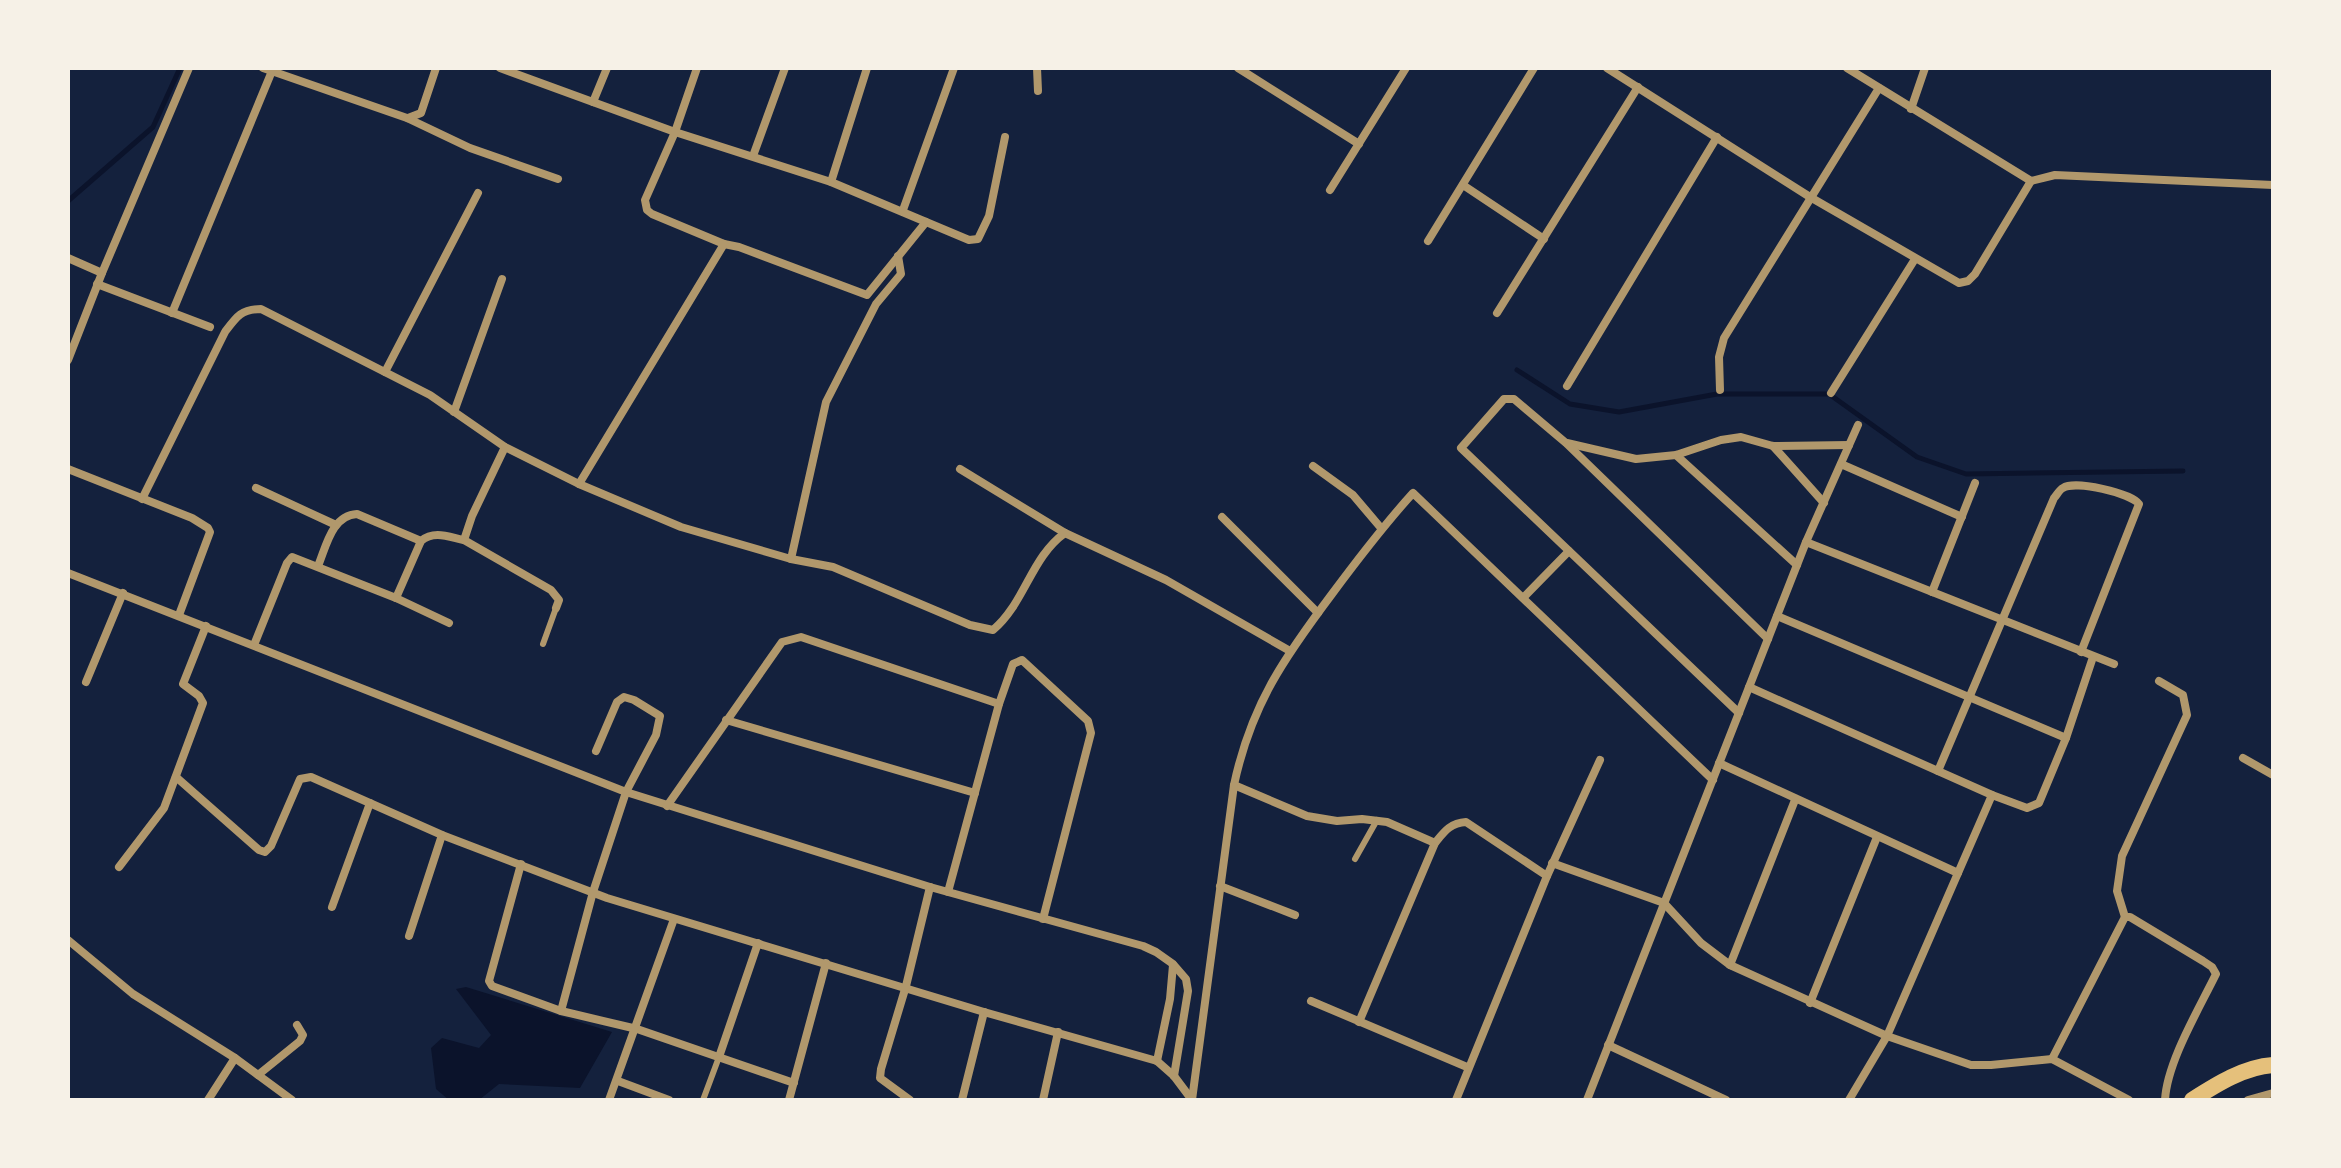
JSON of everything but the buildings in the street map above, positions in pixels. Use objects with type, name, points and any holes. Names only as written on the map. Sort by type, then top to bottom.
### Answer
[{"type":"main road","points":[[2192,1100],[2258,1066],[2273,1065]]},
{"type":"street","points":[[68,360],[189,68]]},
{"type":"street","points":[[407,118],[421,113],[436,68]]},
{"type":"street","points":[[500,68],[515,70],[675,132],[831,182],[969,240],[978,239],[989,216],[1005,137]]},
{"type":"street","points":[[593,102],[607,68]]},
{"type":"street","points":[[697,68],[675,132],[645,200],[647,210],[724,244],[867,295],[926,222]]},
{"type":"street","points":[[753,156],[785,68]]},
{"type":"street","points":[[831,182],[867,68]]},
{"type":"street","points":[[903,210],[954,68]]},
{"type":"street","points":[[1037,68],[1038,91]]},
{"type":"street","points":[[1238,68],[1359,144]]},
{"type":"street","points":[[1330,190],[1406,68]]},
{"type":"street","points":[[1428,241],[1534,68]]},
{"type":"street","points":[[1607,68],[1810,197],[1959,283],[1968,281],[1975,274],[2031,181],[2055,175],[2273,185]]},
{"type":"street","points":[[1847,68],[2031,181]]},
{"type":"street","points":[[1911,109],[1925,68]]},
{"type":"street","points":[[172,313],[268,70],[407,118],[470,148],[558,179]]},
{"type":"street","points":[[1497,313],[1638,87]]},
{"type":"street","points":[[1720,390],[1719,357],[1724,338],[1879,88]]},
{"type":"street","points":[[1567,386],[1717,137]]},
{"type":"street","points":[[1463,185],[1544,239]]},
{"type":"street","points":[[385,372],[478,193]]},
{"type":"street","points":[[579,484],[724,244]]},
{"type":"street","points":[[791,559],[826,402],[876,304],[901,274],[898,256]]},
{"type":"street","points":[[68,258],[102,273]]},
{"type":"street","points":[[1831,393],[1915,259]]},
{"type":"street","points":[[454,412],[502,279]]},
{"type":"street","points":[[97,284],[210,327]]},
{"type":"street","points":[[142,499],[225,332],[239,313],[261,309],[430,395],[505,447],[579,484],[681,527],[791,559],[833,567],[970,625],[993,630],[1004,621],[1021,598],[1045,551],[1065,533]]},
{"type":"street","points":[[1739,713],[1461,448],[1504,399],[1514,399],[1566,443],[1768,639]]},
{"type":"street","points":[[1587,1100],[1806,542],[1858,425]]},
{"type":"street","points":[[1566,443],[1636,459],[1676,455],[1721,440],[1741,437],[1773,446],[1849,445]]},
{"type":"street","points":[[1773,446],[1824,503]]},
{"type":"street","points":[[464,540],[505,447]]},
{"type":"street","points":[[1676,455],[1797,565]]},
{"type":"street","points":[[1841,464],[1962,517]]},
{"type":"street","points":[[1313,466],[1353,495],[1381,528]]},
{"type":"street","points":[[68,469],[200,522],[210,532],[179,615]]},
{"type":"street","points":[[960,469],[1065,533],[1166,580],[1290,651]]},
{"type":"street","points":[[1932,592],[1975,483]]},
{"type":"street","points":[[1938,771],[2054,498],[2063,488],[2072,485],[2123,493],[2139,504],[2081,652]]},
{"type":"street","points":[[256,488],[336,525]]},
{"type":"street","points":[[1192,1100],[1234,785],[1242,747],[1254,716],[1290,651],[1381,528],[1413,493],[1713,780]]},
{"type":"street","points":[[318,566],[336,525],[348,514],[357,514],[421,541]]},
{"type":"street","points":[[1222,517],[1318,613]]},
{"type":"street","points":[[396,598],[421,541],[431,534],[464,540],[551,590],[559,600],[556,608]]},
{"type":"street","points":[[1806,542],[2114,664]]},
{"type":"street","points":[[1524,597],[1569,551]]},
{"type":"street","points":[[254,645],[292,557],[396,598],[449,623]]},
{"type":"street","points":[[68,573],[626,792],[930,887],[1128,940],[1156,952],[1173,964],[1186,979],[1188,991],[1174,1076]]},
{"type":"street","points":[[86,682],[123,593]]},
{"type":"street","points":[[1777,616],[2066,738]]},
{"type":"street","points":[[119,867],[164,808],[203,703],[183,684],[206,626]]},
{"type":"street","points":[[667,806],[782,642],[801,637],[999,704]]},
{"type":"street","points":[[1749,687],[2027,808],[2039,803],[2066,738],[2093,657]]},
{"type":"street","points":[[948,892],[999,704],[1013,664],[1022,660],[1088,721],[1091,733],[1043,919]]},
{"type":"street","points":[[2052,1059],[2125,917],[2117,891],[2122,856],[2187,715],[2183,695],[2159,681]]},
{"type":"street","points":[[561,1011],[593,892],[626,792],[656,735],[660,716],[624,697],[617,702],[596,751]]},
{"type":"street","points":[[726,720],[975,793]]},
{"type":"street","points":[[2243,758],[2273,775]]},
{"type":"street","points":[[1456,1100],[1552,863],[1600,760]]},
{"type":"street","points":[[1719,763],[1958,873]]},
{"type":"street","points":[[176,777],[265,852],[271,846],[300,779],[311,777],[442,835],[593,892],[984,1012],[1157,1061],[1174,1076],[1192,1100]]},
{"type":"street","points":[[1234,785],[1307,816],[1337,821],[1377,820],[1435,843]]},
{"type":"street","points":[[1849,1100],[1887,1036],[1992,795]]},
{"type":"street","points":[[1730,965],[1795,800]]},
{"type":"street","points":[[332,907],[370,803]]},
{"type":"street","points":[[1359,1022],[1435,843],[1449,827],[1466,822],[1547,876]]},
{"type":"street","points":[[409,936],[442,835]]},
{"type":"street","points":[[1810,1003],[1877,837]]},
{"type":"street","points":[[1552,863],[1664,903],[1701,943],[1730,965],[1887,1036],[1971,1065],[2052,1059],[2129,1100]]},
{"type":"street","points":[[521,864],[489,981],[499,990],[561,1011],[637,1029],[794,1083]]},
{"type":"street","points":[[1220,886],[1295,915]]},
{"type":"street","points":[[910,1100],[880,1078],[930,887]]},
{"type":"street","points":[[2125,917],[2130,917],[2203,961],[2216,974],[2185,1039],[2165,1100]]},
{"type":"street","points":[[609,1100],[674,919]]},
{"type":"street","points":[[68,940],[133,994],[235,1058],[292,1100]]},
{"type":"street","points":[[719,1057],[758,943]]},
{"type":"street","points":[[789,1100],[826,963]]},
{"type":"street","points":[[1157,1061],[1172,989],[1173,964]]},
{"type":"street","points":[[1311,1001],[1467,1067]]},
{"type":"street","points":[[962,1100],[984,1012]]},
{"type":"street","points":[[258,1075],[300,1041],[303,1035],[297,1025]]},
{"type":"street","points":[[1043,1100],[1058,1032]]},
{"type":"street","points":[[1608,1045],[1726,1100]]},
{"type":"street","points":[[208,1100],[235,1058]]},
{"type":"street","points":[[618,1081],[669,1100]]},
{"type":"street","points":[[2248,1100],[2273,1093]]},
{"type":"lane","points":[[543,644],[556,608]]},
{"type":"lane","points":[[1355,859],[1377,820]]},
{"type":"lane","points":[[703,1100],[719,1057]]},
{"type":"water","points":[[466,987],[612,1032],[580,1088],[499,1084],[479,1100],[449,1100],[436,1089],[431,1048],[442,1038],[479,1048],[491,1035],[456,989]]},
{"type":"waterway","points":[[68,201],[153,127],[180,68]]},
{"type":"waterway","points":[[1517,370],[1570,404],[1619,412],[1717,394],[1829,394],[1917,457],[1966,474],[2183,471]]}]
